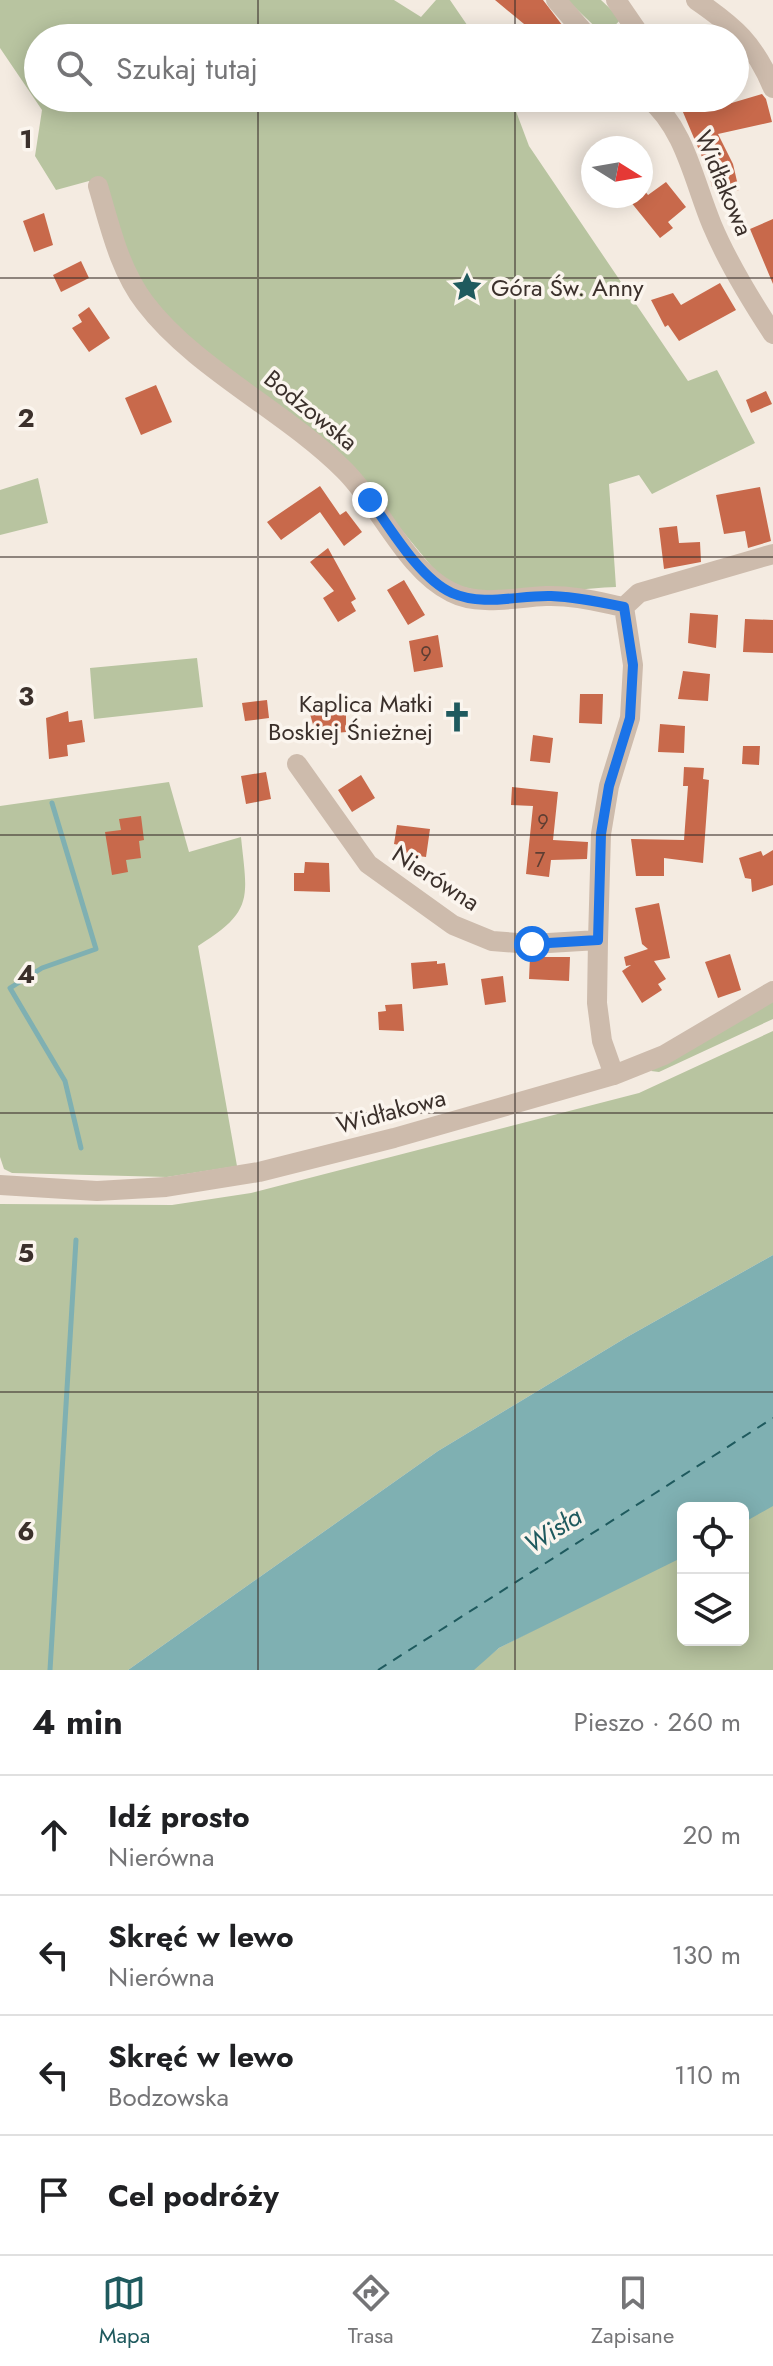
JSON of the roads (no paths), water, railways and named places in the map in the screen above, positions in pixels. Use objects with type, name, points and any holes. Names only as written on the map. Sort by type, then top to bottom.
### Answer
[{"type":"street","points":[[556,0],[577,24]]},
{"type":"street","points":[[616,0],[632,24]]},
{"type":"street","points":[[696,0],[730,24]]},
{"type":"street","points":[[749,44],[762,62],[773,88]]},
{"type":"street","name":"Widłakowa","points":[[663,112],[683,149],[713,227],[773,334]]},
{"type":"street","name":"Bodzowska","points":[[98,186],[122,263],[146,304],[174,335],[287,420],[346,472],[419,565],[450,592],[479,600],[548,596],[581,598],[624,607]]},
{"type":"street","points":[[614,1075],[602,1041],[597,1003],[598,940],[601,834],[609,786],[630,718],[633,665],[624,607],[639,593],[773,554]]},
{"type":"street","name":"Nierówna","points":[[297,764],[368,864],[453,925],[492,941],[532,944],[598,940]]},
{"type":"street","name":"Widłakowa","points":[[0,1185],[97,1191],[166,1187],[259,1172],[394,1138],[614,1075],[664,1055],[773,991]]},
{"type":"water","name":"Wisła","points":[[773,1255],[773,1506],[749,1520],[749,1502],[677,1502],[677,1560],[499,1648],[474,1670],[128,1670],[438,1451],[627,1337]]},
{"type":"waterway","points":[[52,803],[96,949],[42,968],[10,988],[65,1081],[81,1148]]},
{"type":"waterway","points":[[50,1670],[76,1240]]},
{"type":"place","name":"Góra Św. Anny","points":[[467,287]]},
{"type":"place","name":"Kaplica Matki Boskiej Śnieżnej","points":[[457,717]]}]
